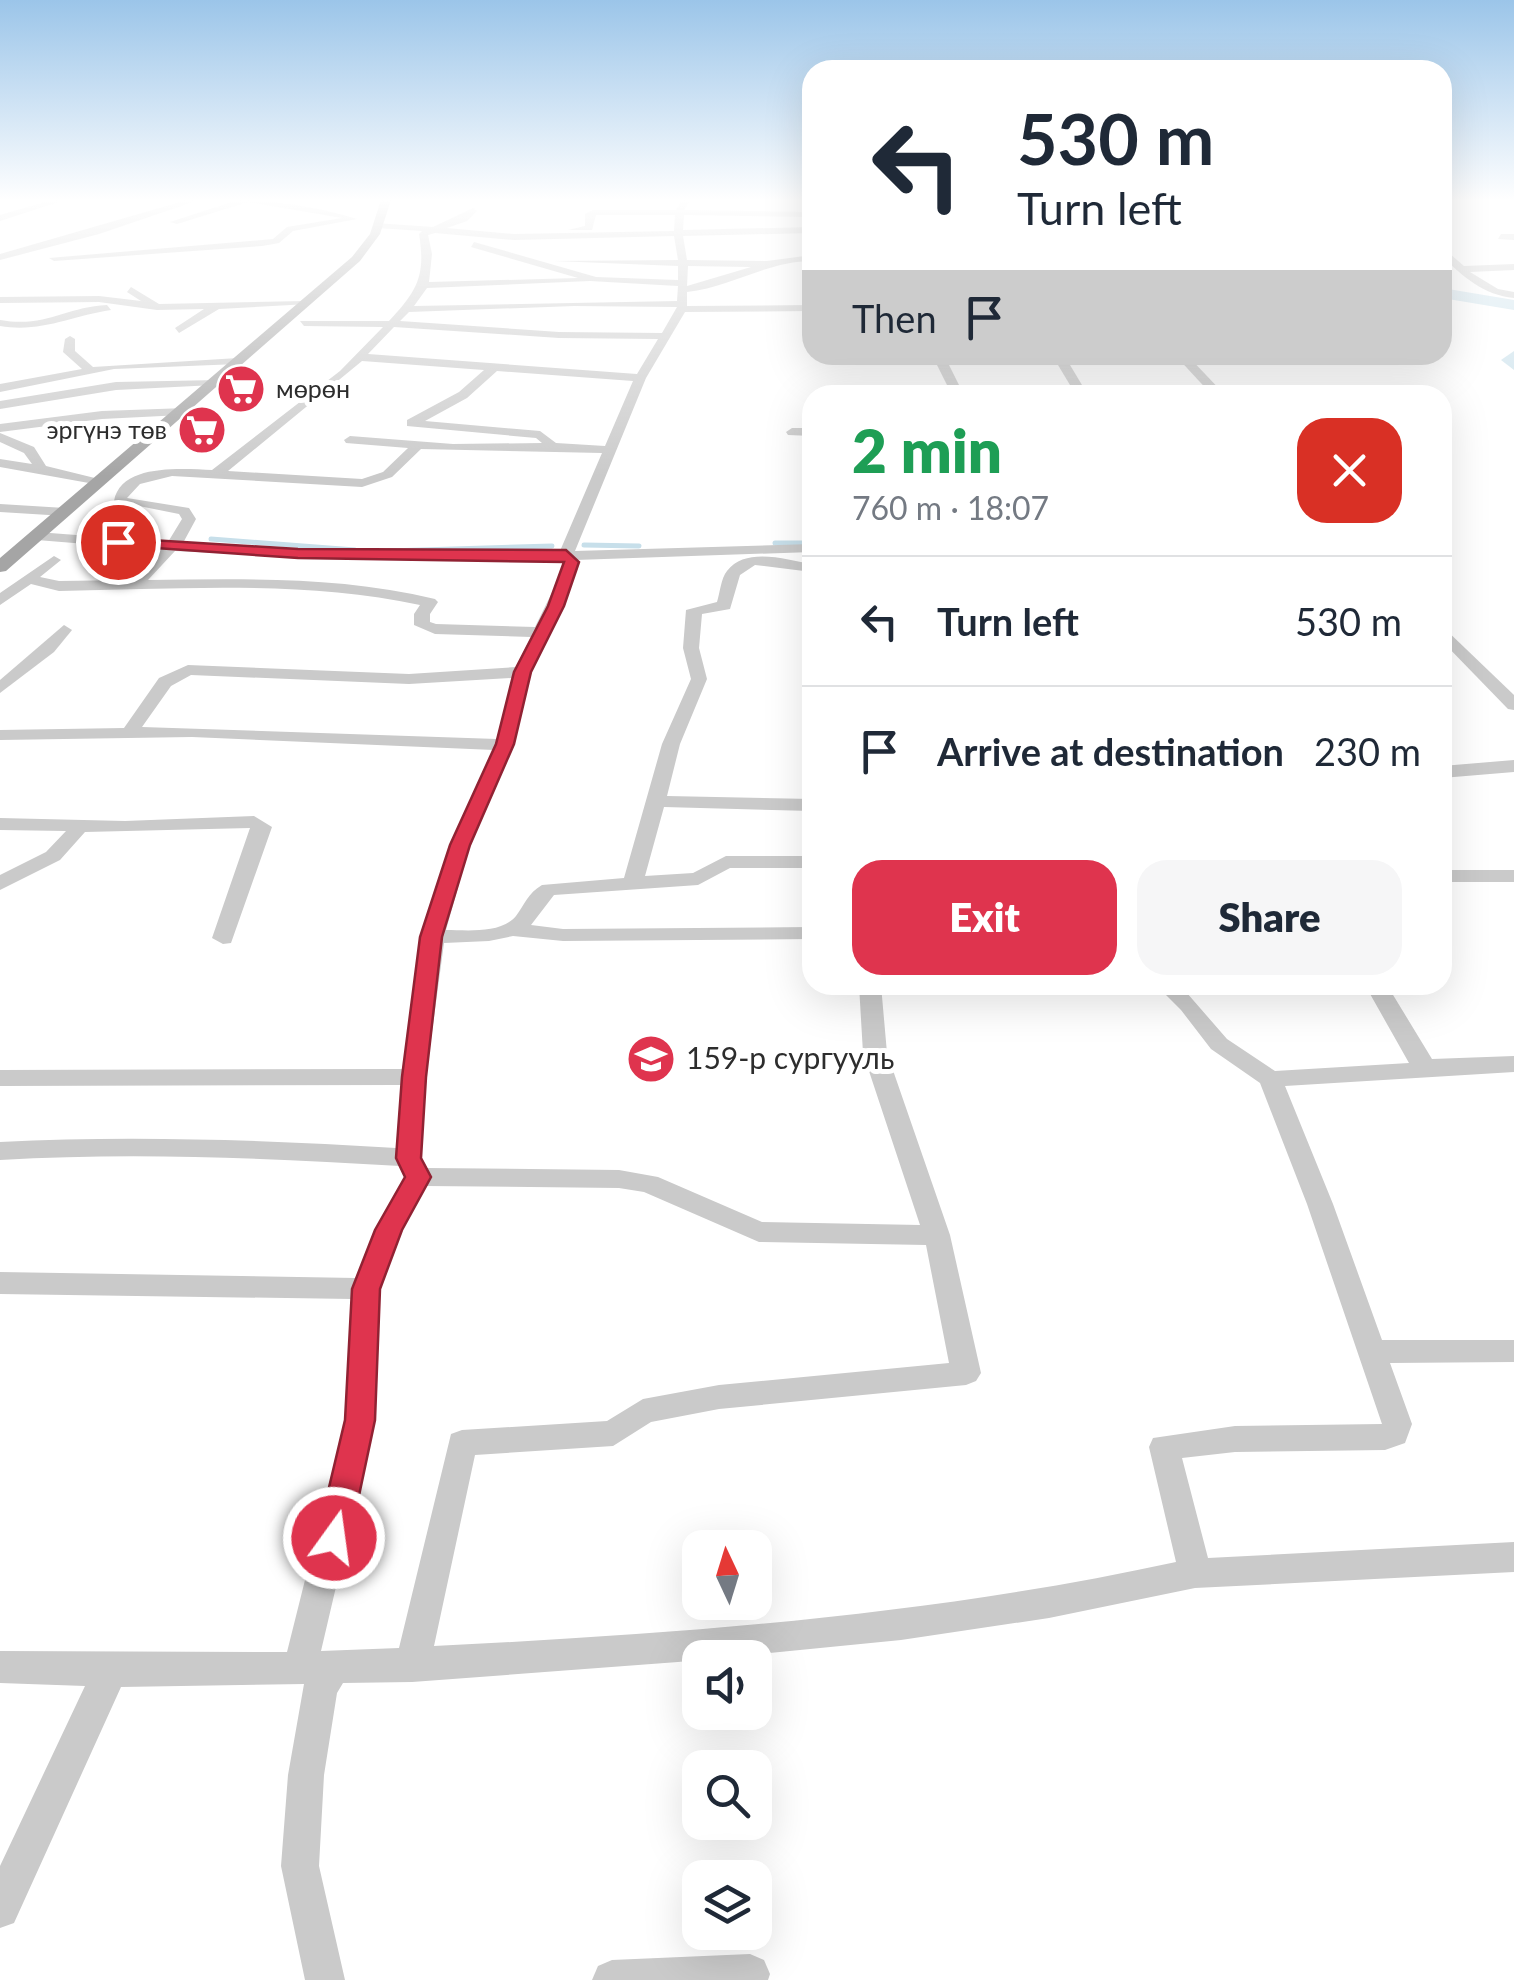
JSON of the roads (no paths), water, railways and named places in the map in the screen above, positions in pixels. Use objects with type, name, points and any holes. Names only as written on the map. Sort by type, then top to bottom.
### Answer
[{"type":"main road","points":[[0,568],[317,292]]},
{"type":"street","points":[[134,292],[154,306]]},
{"type":"street","points":[[216,474],[344,373],[406,309],[416,292]]},
{"type":"street","points":[[658,292],[802,307]]},
{"type":"street","points":[[324,1980],[300,1866],[306,1775],[320,1688],[316,1669],[357,1436],[366,1289],[413,1167],[414,1077],[431,937],[460,845],[505,744],[522,672],[571,568],[566,555],[640,378],[665,336],[682,292]]},
{"type":"street","points":[[406,309],[682,297],[695,292]]},
{"type":"street","points":[[0,300],[99,299],[154,306]]},
{"type":"street","points":[[0,323],[36,329],[93,308],[304,304]]},
{"type":"street","points":[[179,330],[216,306]]},
{"type":"street","points":[[304,323],[390,323],[573,335],[665,336]]},
{"type":"street","points":[[70,339],[68,352],[90,371]]},
{"type":"street","points":[[359,357],[640,378]]},
{"type":"street","points":[[0,388],[144,364],[238,362]]},
{"type":"street","points":[[1190,365],[1209,385]]},
{"type":"street","points":[[492,369],[464,395],[411,423],[540,435],[553,447]]},
{"type":"street","points":[[0,405],[138,383],[214,382]]},
{"type":"street","points":[[0,428],[102,415],[182,411]]},
{"type":"street","points":[[792,432],[802,432]]},
{"type":"street","points":[[0,436],[29,450],[40,465],[62,477],[100,480]]},
{"type":"street","points":[[350,440],[417,446],[611,450]]},
{"type":"street","points":[[136,584],[160,554],[184,534],[188,514],[122,501],[120,497],[146,476],[216,474],[362,483],[384,479],[398,471],[417,446]]},
{"type":"street","points":[[0,463],[40,465]]},
{"type":"street","points":[[0,508],[65,512]]},
{"type":"street","points":[[37,536],[363,556],[747,556],[802,549]]},
{"type":"street","points":[[0,551],[23,548]]},
{"type":"street","points":[[747,556],[802,566]]},
{"type":"street","points":[[633,884],[676,730],[699,679],[691,648],[694,610],[724,606],[733,574],[747,556]]},
{"type":"street","points":[[0,600],[54,560]]},
{"type":"street","points":[[32,580],[59,586],[287,583],[372,590],[430,602],[422,614],[422,625],[434,629],[541,632]]},
{"type":"street","points":[[0,688],[48,649],[64,630]]},
{"type":"street","points":[[1452,641],[1514,705]]},
{"type":"street","points":[[130,734],[164,682],[188,670],[410,679],[522,672]]},
{"type":"street","points":[[0,736],[192,732],[505,744]]},
{"type":"street","points":[[1452,771],[1514,766]]},
{"type":"street","points":[[656,801],[802,805]]},
{"type":"street","points":[[0,824],[125,828],[254,822],[262,826],[224,938]]},
{"type":"street","points":[[0,884],[53,860],[67,847],[80,825]]},
{"type":"street","points":[[511,929],[524,920],[536,898],[549,889],[698,879],[726,862],[802,862]]},
{"type":"street","points":[[1452,876],[1514,876]]},
{"type":"street","points":[[431,937],[511,929],[563,936],[802,933]]},
{"type":"street","points":[[412,1666],[462,1443],[614,1433],[643,1411],[718,1396],[966,1373],[937,1235],[876,1052],[871,995]]},
{"type":"street","points":[[1178,995],[1218,1044],[1270,1079],[1320,1204],[1398,1424],[1390,1436],[1235,1439],[1164,1447],[1195,1573]]},
{"type":"street","points":[[1382,995],[1421,1060],[1421,1067]]},
{"type":"street","points":[[1270,1079],[1514,1064]]},
{"type":"street","points":[[0,1078],[414,1077]]},
{"type":"street","points":[[0,1151],[58,1146],[240,1147],[413,1167],[620,1180],[649,1184],[759,1232],[937,1235]]},
{"type":"street","points":[[0,1283],[366,1289]]},
{"type":"street","points":[[1370,1352],[1514,1351]]},
{"type":"street","points":[[0,1668],[110,1672],[412,1666],[736,1642],[1010,1608],[1148,1586],[1195,1573],[1514,1556]]},
{"type":"street","points":[[0,1909],[110,1672]]},
{"type":"street","points":[[612,1980],[750,1974]]},
{"type":"waterway","points":[[1452,295],[1514,305]]},
{"type":"waterway","points":[[1514,357],[1510,360],[1514,364]]},
{"type":"waterway","points":[[211,539],[355,550]]},
{"type":"waterway","points":[[775,543],[802,543]]},
{"type":"waterway","points":[[584,545],[639,546]]},
{"type":"waterway","points":[[388,551],[552,546]]},
{"type":"place","name":"мөрөн","points":[[241,389]]},
{"type":"place","name":"эргүнэ төв","points":[[202,430]]},
{"type":"place","name":"159-р сургууль","points":[[651,1059]]}]
